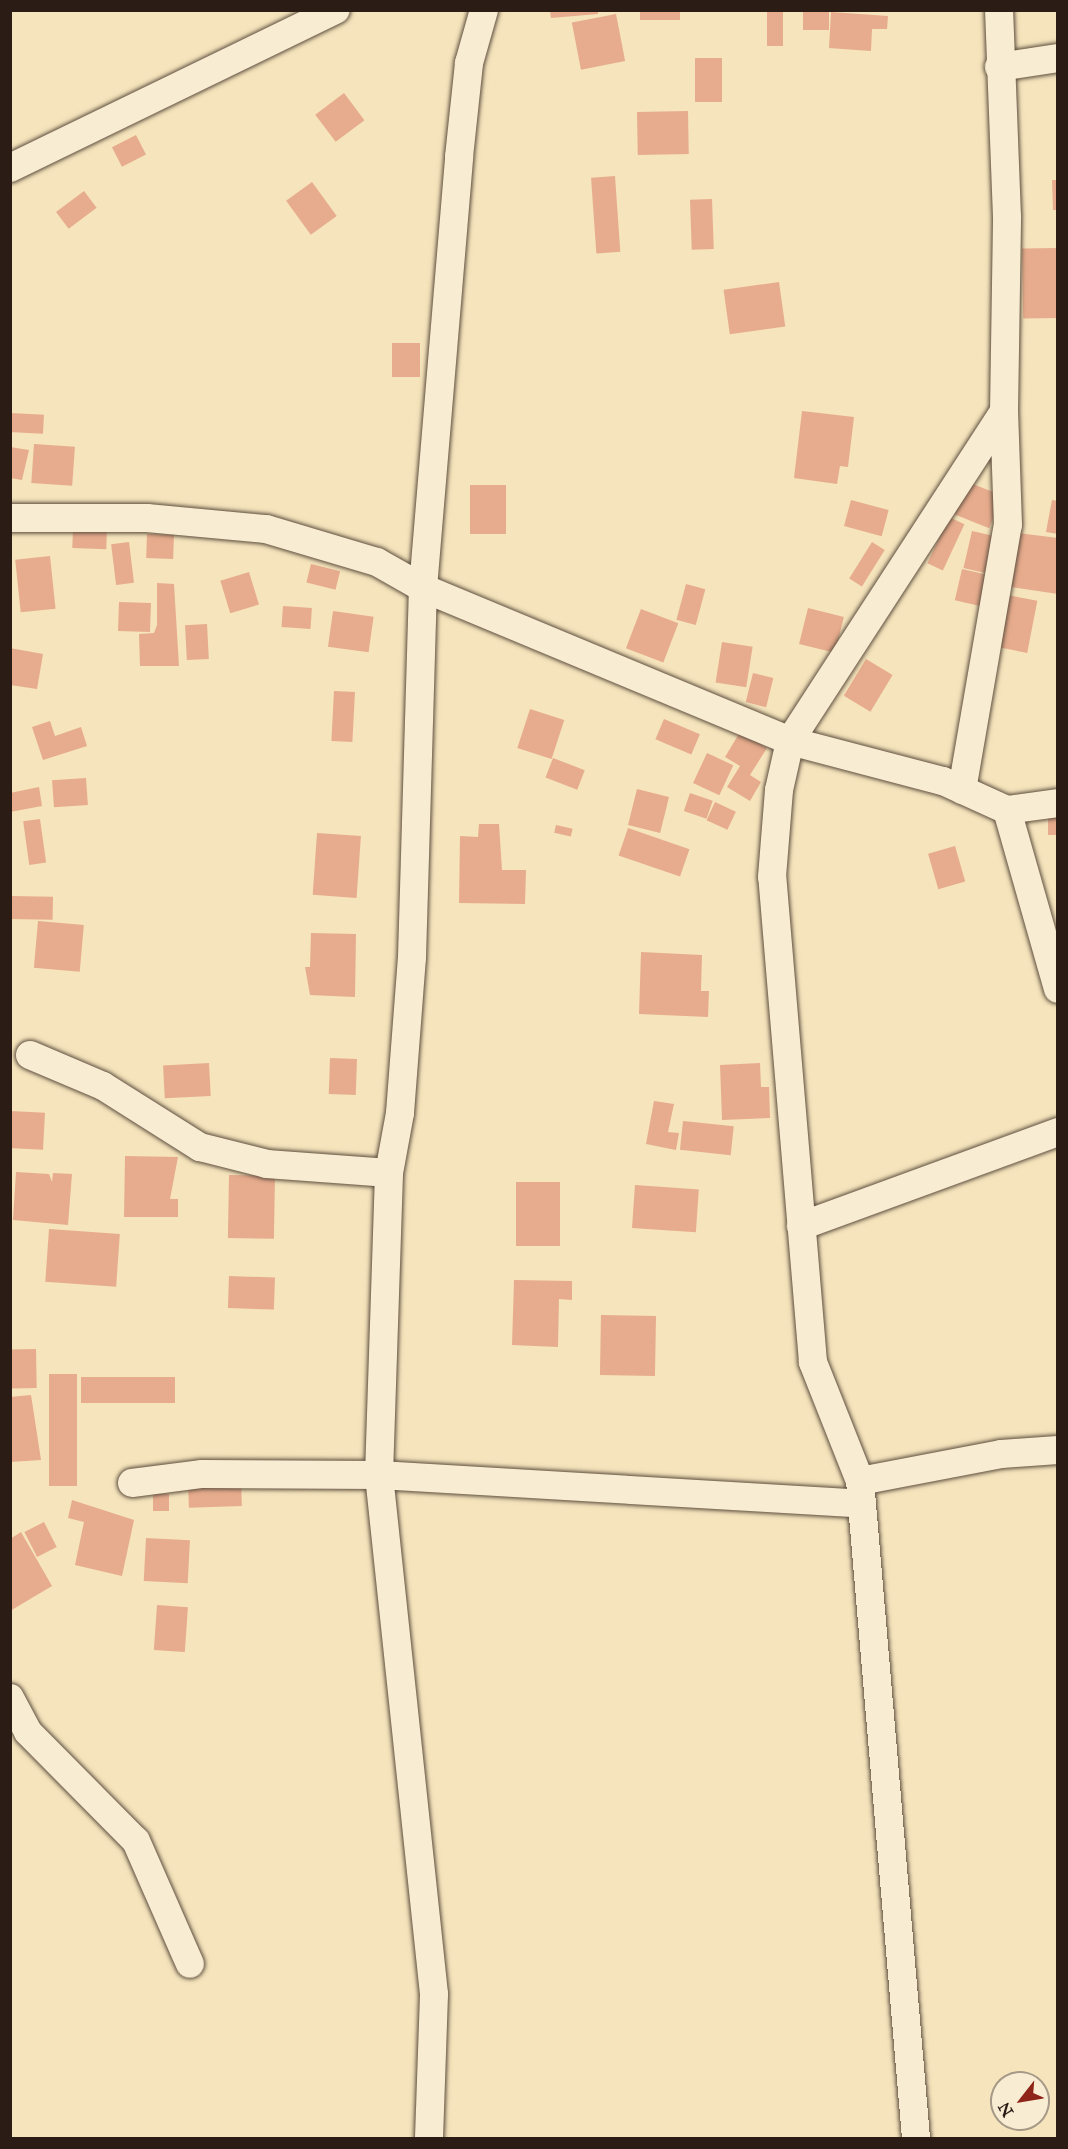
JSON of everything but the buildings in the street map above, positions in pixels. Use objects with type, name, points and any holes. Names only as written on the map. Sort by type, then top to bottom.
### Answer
[{"type":"street","points":[[429,2139],[434,1994],[378,1475],[389,1173],[400,1113],[412,957],[423,588],[459,157],[469,63],[484,10]]},
{"type":"street","points":[[962,790],[1008,525],[1004,412],[1007,217],[999,67],[999,10]]},
{"type":"street","points":[[10,168],[319,14]]},
{"type":"street","points":[[999,67],[1058,58]]},
{"type":"street","points":[[916,2139],[860,1493],[813,1362],[771,877],[779,790],[790,741],[1004,412]]},
{"type":"street","points":[[10,518],[147,518],[266,529],[377,562],[423,588],[790,741],[962,790],[1007,810],[1058,803]]},
{"type":"street","points":[[1007,810],[1058,989]]},
{"type":"street","points":[[30,1055],[103,1086],[200,1147],[267,1164],[389,1173]]},
{"type":"street","points":[[801,1226],[1058,1132]]},
{"type":"street","points":[[132,1483],[202,1474],[378,1475],[860,1493],[1001,1454],[1058,1450]]},
{"type":"street","points":[[10,1698],[28,1732],[136,1840],[190,1964]]}]
